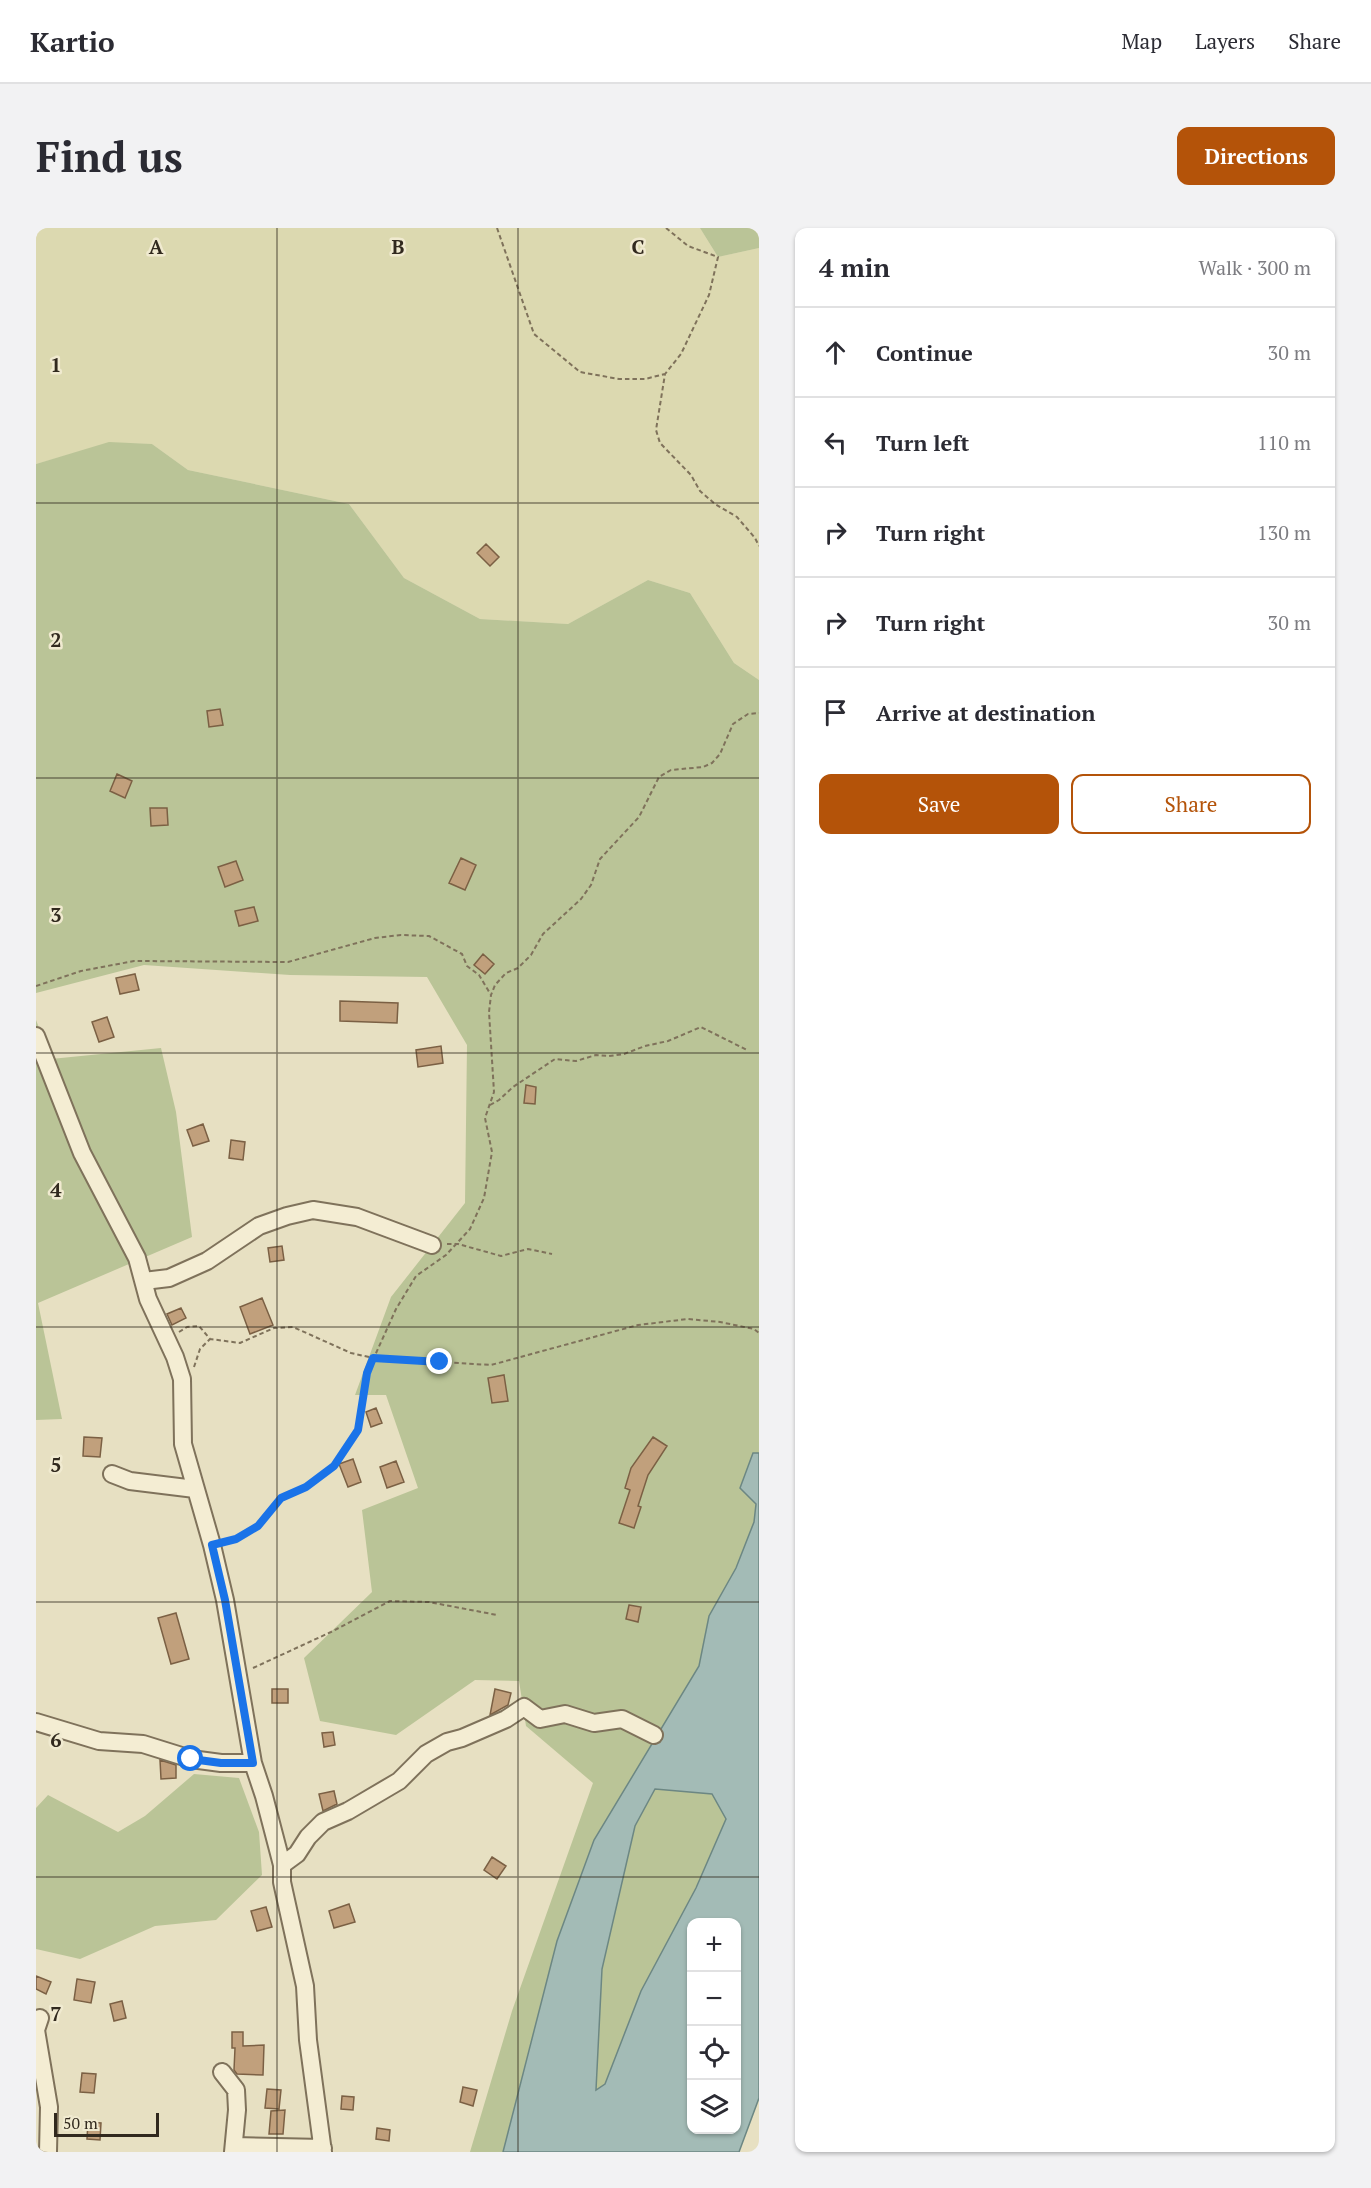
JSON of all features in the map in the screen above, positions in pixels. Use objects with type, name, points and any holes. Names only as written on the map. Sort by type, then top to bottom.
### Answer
[{"type":"street","points":[[36,1036],[82,1153],[131,1247],[148,1299],[175,1357],[182,1379],[183,1444],[225,1600],[253,1763],[282,1865],[282,1882],[305,1986],[308,2040],[323,2150],[234,2149],[236,2090],[222,2072]]},
{"type":"street","points":[[144,1281],[169,1278],[207,1261],[259,1226],[313,1210],[357,1217],[432,1245]]},
{"type":"street","points":[[112,1474],[130,1481],[195,1489]]},
{"type":"street","points":[[282,1865],[297,1854],[308,1837],[323,1822],[348,1811],[399,1781],[426,1754],[447,1742],[506,1719],[524,1707],[540,1719],[565,1714],[594,1723],[622,1719],[654,1736]]},
{"type":"street","points":[[36,1722],[99,1741],[143,1744],[191,1759],[221,1763],[253,1763]]},
{"type":"street","points":[[40,2018],[36,2030],[49,2107],[48,2152]]},
{"type":"path","points":[[497,228],[534,334],[580,372],[619,379],[645,379],[665,374]]},
{"type":"path","points":[[666,228],[687,246],[718,257],[704,305],[681,354],[665,374],[656,430],[660,442],[691,475],[700,491],[715,504],[737,517],[759,546]]},
{"type":"path","points":[[212,1545],[236,1539],[258,1526],[281,1498],[306,1487],[334,1466],[358,1430],[367,1373],[396,1309],[416,1276],[458,1244],[470,1229],[484,1198],[492,1152],[485,1118],[494,1092],[489,1012],[495,985],[506,973],[518,968],[531,955],[543,934],[581,899],[591,885],[600,859],[639,817],[660,777],[671,770],[702,767],[712,762],[720,754],[733,724],[748,714],[759,713]]},
{"type":"path","points":[[36,986],[81,971],[134,961],[288,962],[375,938],[401,935],[429,936],[462,954],[467,966],[479,975],[491,995]]},
{"type":"path","points":[[490,1105],[555,1059],[576,1061],[596,1055],[624,1054],[668,1041],[701,1027],[747,1050]]},
{"type":"path","points":[[432,1245],[458,1244],[501,1256],[528,1249],[552,1254]]},
{"type":"path","points":[[166,1339],[187,1327],[199,1326],[210,1339],[240,1343],[274,1328],[293,1327],[351,1353],[373,1358],[491,1365],[638,1325],[688,1320],[720,1322],[754,1329],[759,1333]]},
{"type":"path","points":[[237,1675],[331,1632],[390,1600],[429,1602],[497,1615]]},
{"type":"shaded area","points":[[36,228],[700,228],[718,257],[759,248],[759,680],[734,663],[690,593],[648,580],[568,624],[480,619],[404,578],[349,504],[188,470],[152,444],[109,443],[36,464]]},
{"type":"green space","points":[[700,228],[759,228],[759,248],[718,257]]},
{"type":"green space","points":[[109,442],[152,444],[188,470],[349,504],[404,578],[480,619],[568,624],[648,580],[690,593],[734,663],[759,680],[759,1453],[753,1453],[756,1504],[754,1522],[736,1568],[709,1616],[699,1666],[594,1840],[557,1941],[503,2152],[470,2152],[512,2011],[593,1783],[526,1726],[519,1681],[475,1680],[396,1735],[320,1721],[304,1658],[372,1592],[362,1510],[418,1488],[386,1395],[355,1395],[391,1297],[465,1203],[467,1045],[427,977],[290,975],[144,965],[36,993],[36,464]]},
{"type":"green space","points":[[36,1020],[51,1059],[161,1048],[176,1112],[192,1237],[38,1303],[62,1419],[36,1420]]},
{"type":"green space","points":[[194,1774],[239,1778],[259,1832],[262,1875],[216,1920],[155,1926],[80,1959],[36,1949],[36,1808],[48,1795],[118,1832],[145,1816]]},
{"type":"green space","points":[[655,1788],[712,1794],[727,1819],[696,1888],[641,1991],[605,2085],[595,2090],[602,1969],[635,1826]]},
{"type":"water","points":[[753,1453],[759,1453],[759,2098],[739,2152],[503,2152],[557,1941],[594,1840],[699,1666],[709,1616],[736,1568],[754,1522],[756,1504],[740,1488]],"holes":[[[655,1789],[712,1794],[726,1819],[696,1888],[641,1991],[605,2084],[596,2090],[602,1969],[635,1826]]]},
{"type":"building","points":[[486,544],[499,557],[490,566],[477,553]]},
{"type":"building","points":[[220,709],[223,725],[209,727],[207,711]]},
{"type":"building","points":[[117,774],[132,781],[125,798],[110,791]]},
{"type":"building","points":[[150,808],[167,808],[168,825],[151,826]]},
{"type":"building","points":[[461,858],[476,865],[465,890],[449,883]]},
{"type":"building","points":[[236,861],[243,880],[225,887],[218,867]]},
{"type":"building","points":[[254,907],[258,921],[239,926],[235,911]]},
{"type":"building","points":[[483,954],[494,964],[485,974],[474,965]]},
{"type":"building","points":[[135,974],[139,990],[120,994],[116,978]]},
{"type":"building","points":[[340,1001],[398,1003],[397,1023],[340,1021]]},
{"type":"building","points":[[107,1017],[114,1037],[99,1042],[92,1022]]},
{"type":"building","points":[[441,1046],[443,1063],[418,1067],[416,1050]]},
{"type":"building","points":[[526,1085],[536,1087],[535,1104],[524,1103]]},
{"type":"building","points":[[203,1124],[209,1141],[193,1146],[187,1130]]},
{"type":"building","points":[[231,1140],[245,1142],[243,1160],[229,1158]]},
{"type":"building","points":[[282,1246],[284,1260],[270,1262],[268,1248]]},
{"type":"building","points":[[262,1298],[273,1325],[250,1334],[240,1307]]},
{"type":"building","points":[[181,1308],[186,1318],[172,1325],[167,1314]]},
{"type":"building","points":[[504,1375],[508,1401],[492,1403],[488,1378]]},
{"type":"building","points":[[376,1408],[382,1423],[371,1427],[366,1412]]},
{"type":"building","points":[[84,1437],[102,1438],[100,1457],[83,1456]]},
{"type":"building","points":[[653,1437],[667,1446],[648,1475],[634,1528],[619,1523],[630,1490],[625,1488],[631,1468]]},
{"type":"building","points":[[353,1459],[361,1482],[348,1487],[339,1464]]},
{"type":"building","points":[[396,1461],[404,1482],[387,1488],[380,1467]]},
{"type":"building","points":[[629,1605],[641,1607],[638,1622],[626,1619]]},
{"type":"building","points":[[176,1613],[189,1659],[171,1664],[158,1618]]},
{"type":"building","points":[[272,1689],[288,1689],[288,1703],[272,1703]]},
{"type":"building","points":[[495,1689],[511,1693],[508,1705],[490,1715]]},
{"type":"building","points":[[333,1732],[335,1745],[324,1747],[322,1733]]},
{"type":"building","points":[[160,1760],[176,1765],[176,1778],[161,1779]]},
{"type":"building","points":[[334,1791],[337,1804],[323,1811],[319,1794]]},
{"type":"building","points":[[492,1857],[506,1866],[497,1879],[484,1870]]},
{"type":"building","points":[[349,1904],[355,1922],[334,1928],[329,1911]]},
{"type":"building","points":[[266,1907],[272,1927],[257,1931],[251,1911]]},
{"type":"building","points":[[36,1976],[51,1982],[46,1994],[36,1989]]},
{"type":"building","points":[[77,1979],[95,1982],[91,2003],[74,2000]]},
{"type":"building","points":[[122,2001],[126,2018],[114,2021],[110,2004]]},
{"type":"building","points":[[232,2032],[243,2032],[243,2046],[264,2045],[263,2075],[237,2074],[234,2070],[235,2048],[232,2048]]},
{"type":"building","points":[[82,2073],[96,2074],[94,2093],[80,2092]]},
{"type":"building","points":[[463,2087],[477,2090],[473,2106],[460,2102]]},
{"type":"building","points":[[267,2089],[281,2090],[279,2109],[265,2108]]},
{"type":"building","points":[[342,2096],[354,2097],[353,2110],[341,2109]]},
{"type":"building","points":[[285,2110],[283,2134],[269,2134],[271,2111]]},
{"type":"building","points":[[88,2122],[101,2123],[100,2140],[87,2139]]},
{"type":"building","points":[[377,2128],[390,2130],[389,2141],[376,2139]]},
{"type":"route","points":[[191,1759],[221,1763],[253,1763],[225,1600],[212,1545],[236,1539],[258,1526],[281,1498],[306,1487],[334,1466],[358,1430],[367,1373],[373,1358],[440,1362]]}]
